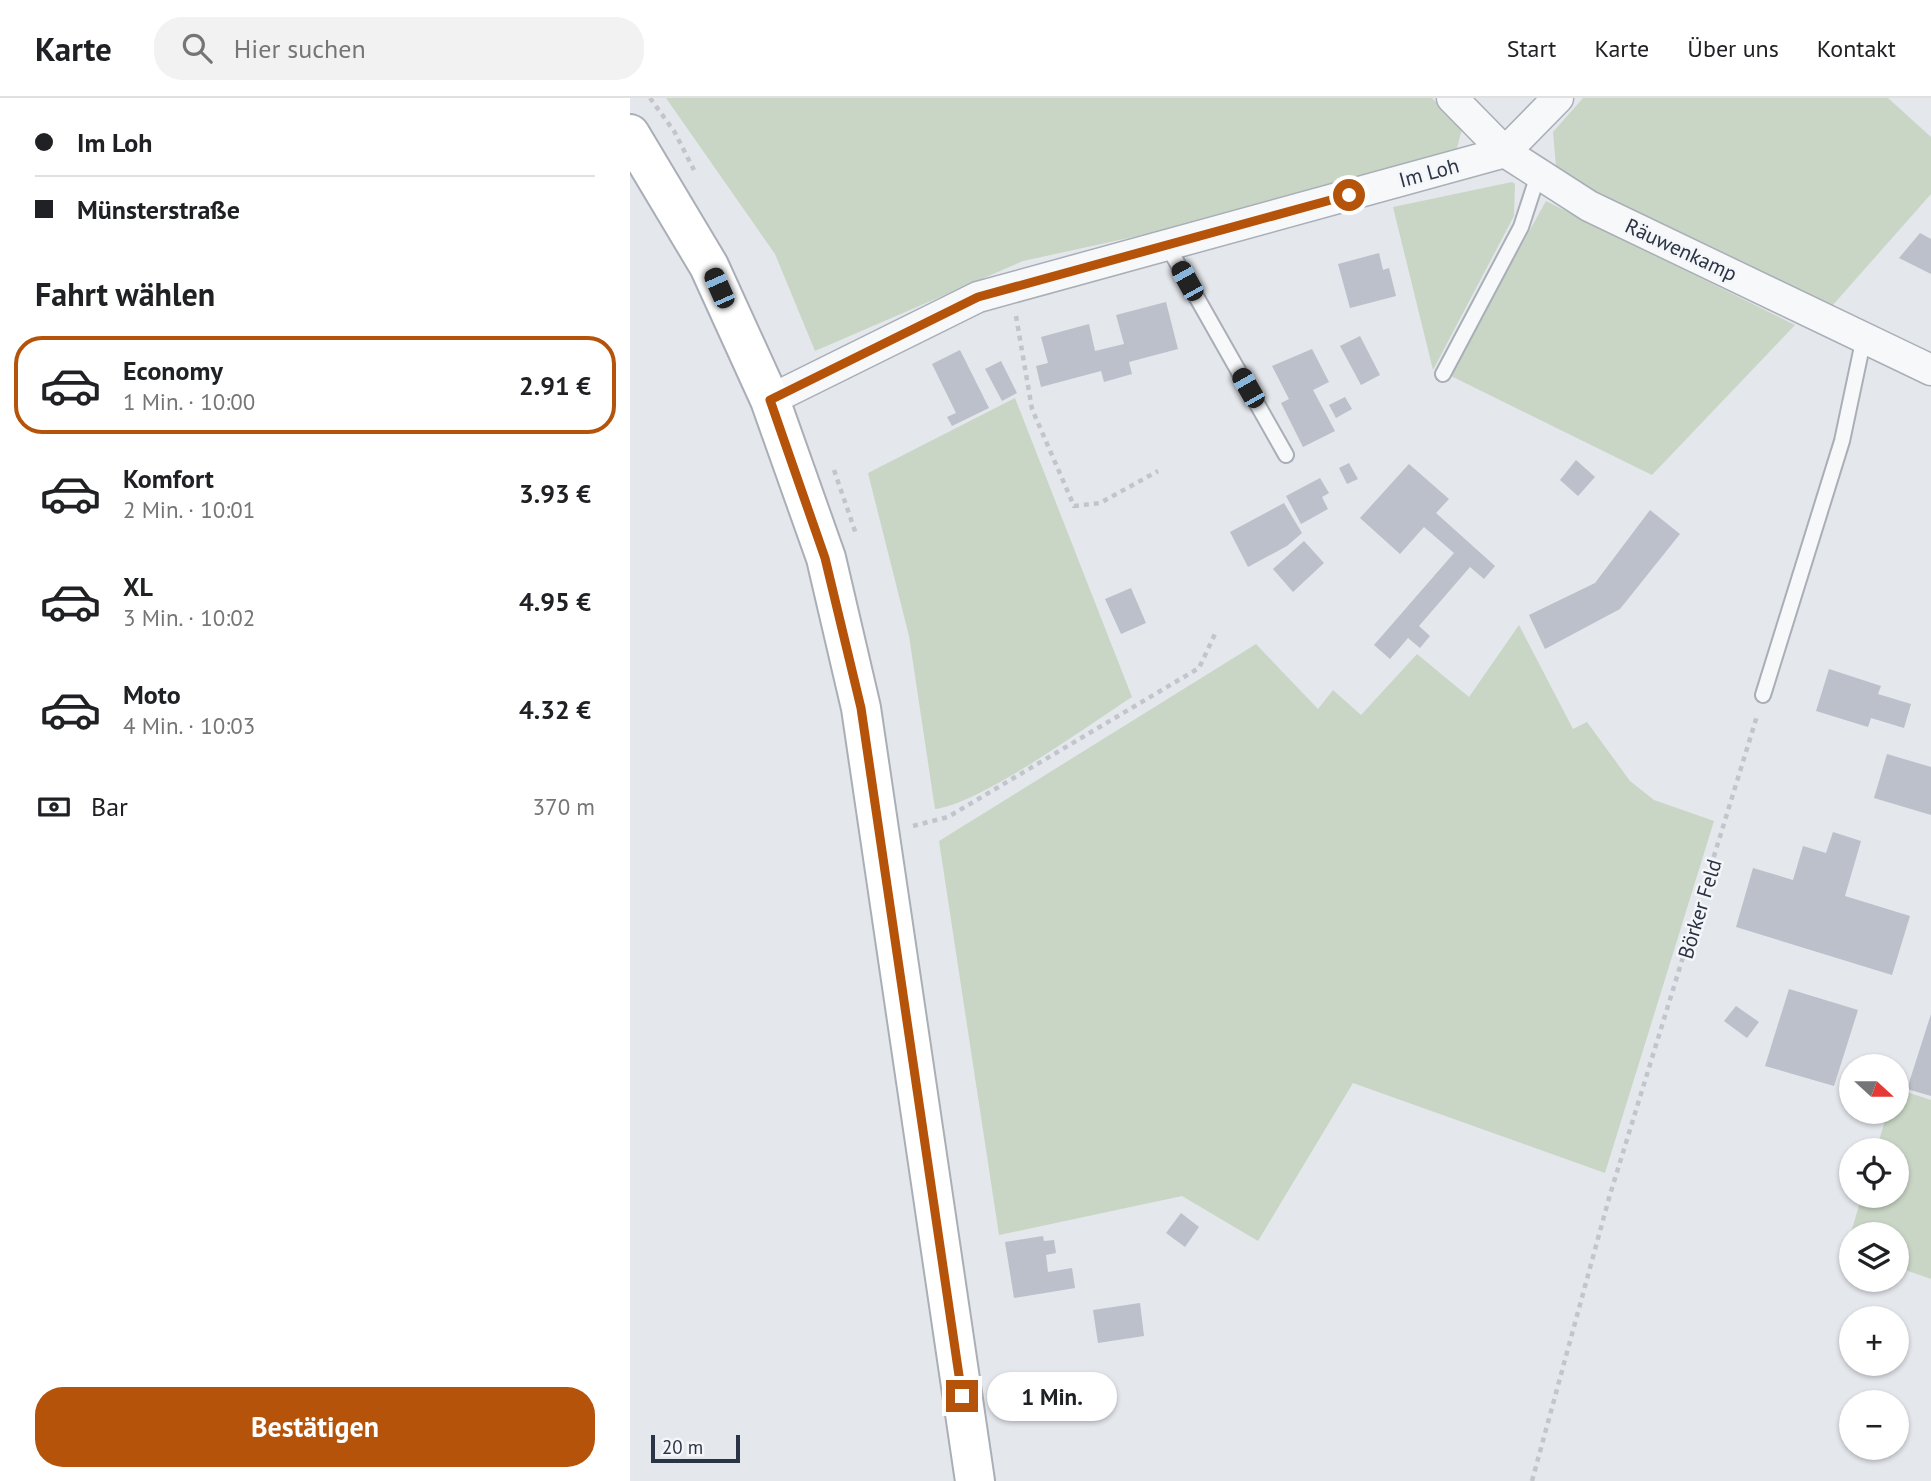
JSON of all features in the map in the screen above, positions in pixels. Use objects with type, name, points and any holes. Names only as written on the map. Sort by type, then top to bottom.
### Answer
[{"type":"main road","points":[[630,135],[709,266],[770,400],[825,558],[861,708],[975,1481]]},
{"type":"street","name":"Räuwenkamp","points":[[1452,98],[1505,152],[1589,206],[1931,370]]},
{"type":"street","points":[[1505,152],[1558,98]]},
{"type":"street","name":"Im Loh","points":[[770,400],[978,297],[1505,152]]},
{"type":"lane","points":[[1443,374],[1521,227],[1538,175]]},
{"type":"lane","points":[[1167,245],[1286,455]]},
{"type":"lane","points":[[1763,695],[1842,441],[1864,337]]},
{"type":"path","points":[[1011,288],[1032,409],[1074,506],[1100,503],[1158,471]]},
{"type":"path","points":[[878,834],[948,817],[1199,668],[1215,634]]},
{"type":"path","name":"Börker Feld","points":[[1532,1481],[1609,1198],[1712,871],[1763,695]]},
{"type":"green space","points":[[666,98],[1432,98],[1462,129],[1456,152],[1161,231],[1023,261],[815,351],[775,254]]},
{"type":"green space","points":[[1583,98],[1888,98],[1931,137],[1931,194],[1832,306],[1583,188],[1556,167],[1553,132]]},
{"type":"green space","points":[[1512,182],[1515,184],[1514,216],[1433,370],[1393,207]]},
{"type":"green space","points":[[1546,201],[1795,325],[1652,475],[1449,375]]},
{"type":"green space","points":[[1015,398],[1132,697],[1006,779],[978,794],[935,809],[909,636],[868,473]]},
{"type":"green space","points":[[1519,625],[1573,729],[1587,722],[1630,781],[1654,800],[1714,821],[1605,1173],[1353,1083],[1258,1241],[1182,1196],[999,1235],[939,841],[1256,644],[1318,709],[1333,690],[1361,715],[1417,654],[1469,697]]},
{"type":"green space","points":[[1909,1093],[1931,1100],[1931,1279],[1909,1271],[1909,1222],[1854,1222],[1858,1208],[1909,1208],[1909,1138],[1880,1138],[1884,1124],[1909,1124]]},
{"type":"building","points":[[1920,233],[1931,239],[1931,274],[1899,258]]},
{"type":"building","points":[[1379,253],[1383,270],[1389,268],[1396,296],[1350,308],[1338,264]]},
{"type":"building","points":[[1166,302],[1178,349],[1129,362],[1132,374],[1104,382],[1101,371],[1041,387],[1036,366],[1048,363],[1041,337],[1089,324],[1095,351],[1124,344],[1116,315]]},
{"type":"building","points":[[1360,336],[1380,375],[1361,385],[1340,346]]},
{"type":"building","points":[[1312,349],[1329,382],[1313,390],[1335,431],[1303,447],[1281,403],[1289,399],[1272,366]]},
{"type":"building","points":[[960,350],[989,408],[952,426],[947,417],[956,413],[932,364]]},
{"type":"building","points":[[1001,361],[1017,393],[1002,401],[985,369]]},
{"type":"building","points":[[1345,397],[1352,409],[1336,418],[1329,405]]},
{"type":"building","points":[[1576,460],[1595,477],[1578,496],[1560,480]]},
{"type":"building","points":[[1349,463],[1358,479],[1347,484],[1339,468]]},
{"type":"building","points":[[1409,464],[1449,499],[1436,513],[1495,566],[1484,579],[1470,567],[1419,626],[1430,636],[1420,648],[1408,638],[1390,659],[1374,645],[1454,553],[1424,527],[1400,554],[1360,518]]},
{"type":"building","points":[[1320,478],[1329,493],[1322,497],[1328,509],[1301,524],[1286,496]]},
{"type":"building","points":[[1284,503],[1302,533],[1287,546],[1248,567],[1230,532]]},
{"type":"building","points":[[1650,510],[1680,534],[1620,609],[1545,649],[1529,615],[1595,583]]},
{"type":"building","points":[[1304,541],[1324,563],[1293,592],[1273,569]]},
{"type":"building","points":[[1131,588],[1146,623],[1121,634],[1105,599]]},
{"type":"building","points":[[1829,669],[1881,686],[1878,694],[1911,704],[1904,728],[1871,718],[1868,727],[1816,711]]},
{"type":"building","points":[[1887,754],[1931,767],[1931,815],[1874,798]]},
{"type":"building","points":[[1833,832],[1861,841],[1845,896],[1910,916],[1892,975],[1736,927],[1753,868],[1793,880],[1803,846],[1826,853]]},
{"type":"building","points":[[1789,989],[1858,1010],[1844,1054],[1839,1054],[1839,1070],[1834,1086],[1765,1066]]},
{"type":"building","points":[[1736,1006],[1759,1022],[1747,1038],[1724,1021]]},
{"type":"building","points":[[1931,1014],[1931,1096],[1909,1090]]},
{"type":"building","points":[[1181,1213],[1199,1227],[1185,1247],[1166,1233]]},
{"type":"building","points":[[1043,1236],[1044,1241],[1054,1240],[1056,1253],[1046,1255],[1048,1272],[1072,1268],[1075,1288],[1014,1298],[1005,1242]]},
{"type":"building","points":[[1140,1303],[1144,1336],[1098,1343],[1093,1310]]},
{"type":"route","points":[[962,1396],[861,708],[825,558],[770,400],[978,297],[1349,195]]}]
